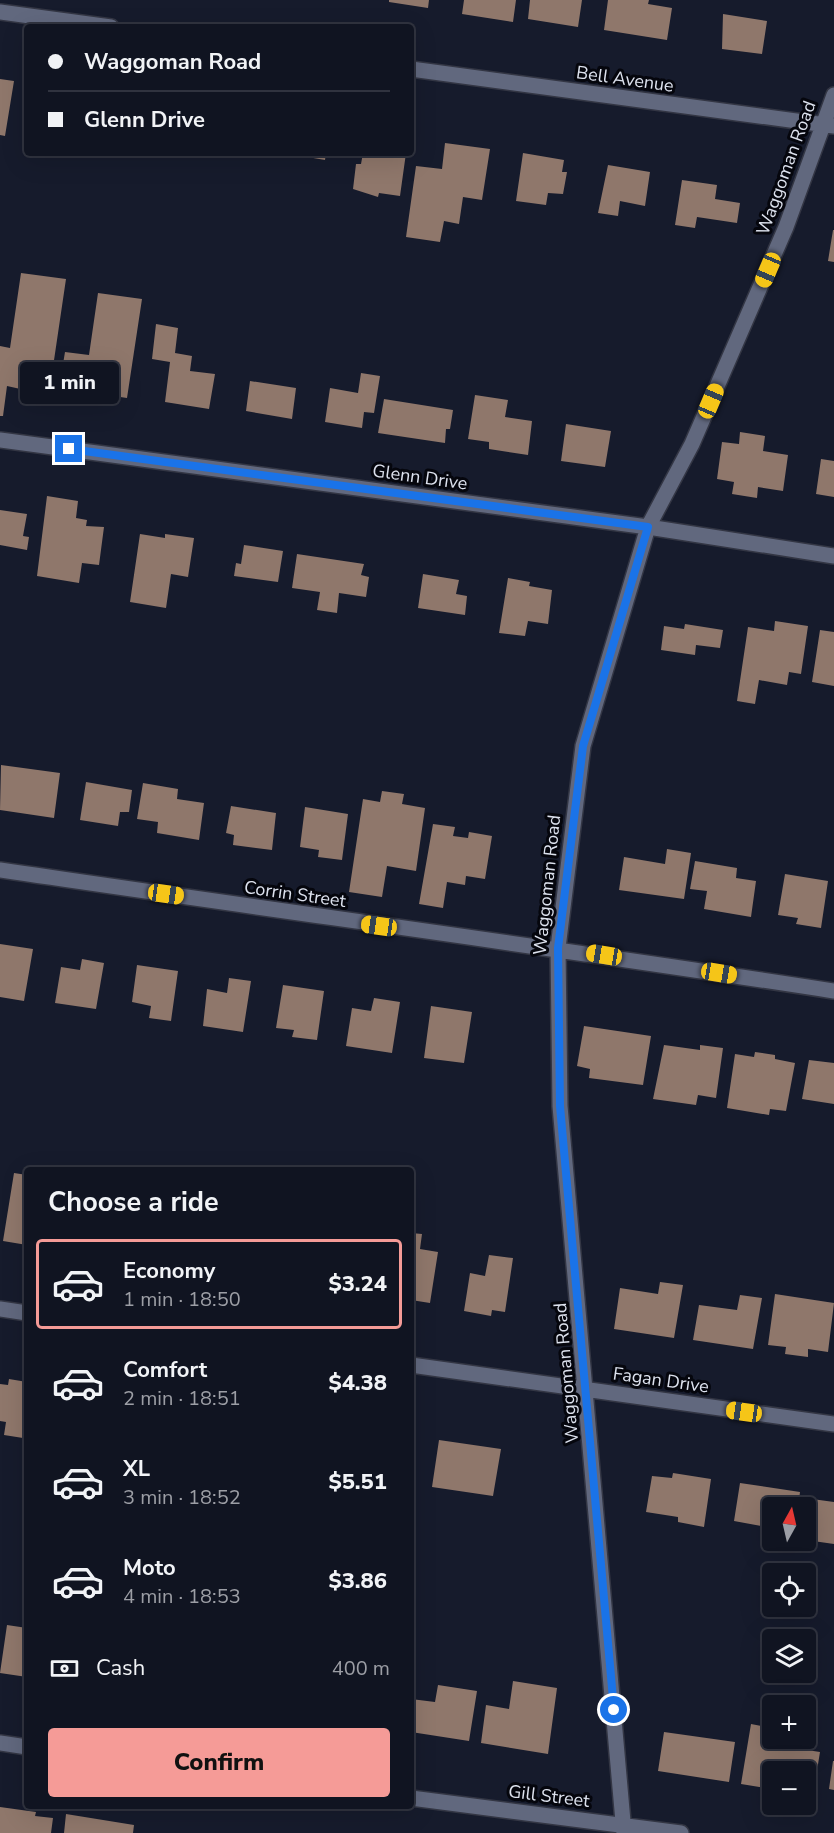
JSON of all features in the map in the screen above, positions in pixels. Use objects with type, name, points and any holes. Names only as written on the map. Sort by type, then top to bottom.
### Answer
[{"type":"street","points":[[0,12],[89,24]]},
{"type":"street","name":"Bell Avenue","points":[[414,69],[828,125]]},
{"type":"street","name":"Waggoman Road","points":[[624,1829],[587,1389],[560,1106],[558,948],[583,746],[648,527],[692,444],[772,259],[828,125],[834,95]]},
{"type":"street","name":"Glenn Drive","points":[[0,440],[648,527],[834,556]]},
{"type":"street","name":"Corrin Street","points":[[0,870],[427,932],[558,948],[834,991]]},
{"type":"street","points":[[0,1309],[24,1313]]},
{"type":"street","name":"Fagan Drive","points":[[414,1365],[834,1424]]},
{"type":"street","points":[[0,1743],[24,1747]]},
{"type":"street","name":"Gill Street","points":[[414,1798],[624,1829],[681,1833]]},
{"type":"building","points":[[389,0],[429,0],[428,8],[389,2]]},
{"type":"building","points":[[464,0],[516,0],[513,22],[462,14]]},
{"type":"building","points":[[530,0],[582,0],[578,27],[528,19]]},
{"type":"building","points":[[608,0],[649,0],[648,4],[672,8],[667,40],[604,30]]},
{"type":"building","points":[[723,14],[767,21],[762,54],[722,49]]},
{"type":"building","points":[[0,79],[14,81],[5,136],[0,135]]},
{"type":"building","points":[[445,143],[490,149],[482,200],[463,197],[459,224],[444,221],[440,242],[406,237],[416,166],[442,169]]},
{"type":"building","points":[[523,153],[564,160],[562,172],[567,172],[563,194],[548,193],[546,205],[516,201]]},
{"type":"building","points":[[302,156],[326,156],[325,160]]},
{"type":"building","points":[[362,156],[406,156],[400,196],[379,193],[378,197],[353,189],[356,164],[361,164]]},
{"type":"building","points":[[608,165],[650,172],[645,206],[620,201],[618,216],[598,213]]},
{"type":"building","points":[[682,180],[717,185],[715,199],[740,203],[737,223],[697,217],[695,228],[675,225]]},
{"type":"building","points":[[834,230],[834,262],[828,261]]},
{"type":"building","points":[[21,273],[66,279],[53,367],[44,366],[41,385],[26,384],[25,390],[7,386],[3,416],[0,416],[0,346],[10,348]]},
{"type":"building","points":[[98,293],[142,299],[127,398],[87,392],[86,399],[58,394],[65,352],[89,355]]},
{"type":"building","points":[[156,324],[178,328],[175,353],[192,356],[190,371],[215,374],[209,409],[165,402],[170,362],[152,359]]},
{"type":"building","points":[[361,373],[380,376],[374,413],[364,412],[362,428],[325,422],[330,388],[358,393]]},
{"type":"building","points":[[250,381],[296,388],[292,419],[246,411]]},
{"type":"building","points":[[475,395],[508,400],[505,417],[532,421],[528,455],[489,449],[489,442],[468,439]]},
{"type":"building","points":[[384,399],[453,410],[450,429],[446,429],[445,443],[378,433]]},
{"type":"building","points":[[566,424],[611,431],[605,467],[561,461]]},
{"type":"building","points":[[740,432],[765,436],[763,451],[788,455],[783,491],[758,487],[757,498],[732,494],[734,482],[717,479],[722,442],[739,444]]},
{"type":"building","points":[[821,459],[834,461],[834,497],[816,494]]},
{"type":"building","points":[[47,496],[78,501],[76,518],[87,520],[86,526],[104,527],[99,565],[82,563],[79,583],[37,576]]},
{"type":"building","points":[[0,510],[27,514],[23,536],[29,537],[27,550],[0,545]]},
{"type":"building","points":[[140,534],[165,538],[165,534],[194,538],[188,577],[171,574],[166,608],[130,602]]},
{"type":"building","points":[[244,545],[283,551],[278,582],[234,576],[236,563],[241,564]]},
{"type":"building","points":[[297,554],[364,564],[361,575],[369,577],[366,597],[339,593],[337,613],[317,610],[320,592],[292,588]]},
{"type":"building","points":[[423,574],[459,580],[456,594],[467,596],[465,615],[418,608]]},
{"type":"building","points":[[508,578],[530,582],[529,586],[552,590],[548,624],[528,621],[525,636],[499,633]]},
{"type":"building","points":[[775,621],[808,626],[801,674],[789,672],[787,685],[759,680],[755,704],[737,701],[748,627],[774,631]]},
{"type":"building","points":[[685,624],[723,630],[720,648],[696,645],[695,655],[661,650],[664,626],[684,629]]},
{"type":"building","points":[[820,630],[834,632],[834,686],[812,682]]},
{"type":"building","points":[[1,765],[60,773],[54,818],[0,810]]},
{"type":"building","points":[[86,782],[132,790],[129,812],[120,812],[118,826],[80,820]]},
{"type":"building","points":[[143,783],[178,789],[177,799],[204,803],[199,840],[157,833],[158,822],[137,819]]},
{"type":"building","points":[[382,791],[404,794],[402,804],[425,808],[416,871],[387,866],[382,897],[349,892],[363,799],[380,802]]},
{"type":"building","points":[[231,806],[276,813],[272,850],[233,845],[234,835],[226,833]]},
{"type":"building","points":[[305,807],[348,814],[342,860],[318,857],[319,850],[300,847]]},
{"type":"building","points":[[433,824],[455,827],[453,836],[468,838],[469,832],[492,836],[485,879],[466,876],[465,885],[447,882],[443,908],[419,904]]},
{"type":"building","points":[[667,849],[691,853],[684,899],[619,890],[624,857],[665,864]]},
{"type":"building","points":[[695,861],[737,868],[736,878],[756,881],[751,917],[704,909],[707,891],[690,889]]},
{"type":"building","points":[[785,874],[828,881],[821,928],[796,924],[798,918],[778,915]]},
{"type":"building","points":[[0,944],[33,949],[24,1001],[0,997]]},
{"type":"building","points":[[82,959],[104,963],[96,1009],[55,1003],[61,967],[80,970]]},
{"type":"building","points":[[137,965],[178,971],[171,1021],[149,1018],[151,1006],[132,1002]]},
{"type":"building","points":[[229,978],[251,981],[243,1032],[203,1026],[207,989],[227,993]]},
{"type":"building","points":[[283,985],[324,991],[317,1040],[292,1037],[294,1030],[276,1028]]},
{"type":"building","points":[[374,998],[400,1002],[392,1053],[346,1046],[352,1008],[371,1011]]},
{"type":"building","points":[[431,1006],[472,1012],[464,1063],[424,1058]]},
{"type":"building","points":[[584,1026],[651,1036],[643,1085],[589,1078],[590,1069],[577,1066]]},
{"type":"building","points":[[664,1045],[700,1050],[700,1045],[723,1048],[716,1098],[698,1095],[696,1105],[653,1099]]},
{"type":"building","points":[[755,1052],[775,1055],[775,1059],[795,1063],[786,1111],[770,1109],[769,1115],[727,1108],[735,1054],[754,1057]]},
{"type":"building","points":[[809,1060],[834,1063],[834,1104],[802,1099]]},
{"type":"building","points":[[14,1173],[24,1175],[24,1244],[3,1241]]},
{"type":"building","points":[[414,1233],[422,1234],[420,1249],[438,1252],[430,1303],[414,1300]]},
{"type":"building","points":[[489,1255],[513,1258],[505,1312],[492,1310],[491,1316],[464,1311],[470,1273],[485,1276]]},
{"type":"building","points":[[660,1282],[683,1285],[674,1338],[614,1329],[620,1288],[658,1294]]},
{"type":"building","points":[[775,1294],[834,1303],[828,1352],[808,1349],[808,1357],[785,1354],[786,1347],[768,1345]]},
{"type":"building","points":[[740,1295],[762,1298],[753,1349],[693,1340],[699,1305],[737,1310]]},
{"type":"building","points":[[9,1379],[24,1382],[23,1438],[4,1435],[6,1422],[0,1421],[0,1384],[8,1385]]},
{"type":"building","points":[[439,1440],[501,1449],[493,1496],[432,1487]]},
{"type":"building","points":[[673,1473],[711,1479],[704,1527],[678,1522],[678,1517],[646,1512],[652,1476],[672,1478]]},
{"type":"building","points":[[740,1483],[800,1492],[799,1497],[762,1497],[762,1526],[734,1521]]},
{"type":"building","points":[[816,1500],[834,1502],[834,1544],[816,1541]]},
{"type":"building","points":[[7,1625],[24,1628],[24,1677],[0,1673]]},
{"type":"building","points":[[513,1681],[557,1688],[548,1754],[481,1743],[486,1705],[509,1709]]},
{"type":"building","points":[[438,1685],[477,1691],[469,1741],[414,1732],[414,1699],[435,1702]]},
{"type":"building","points":[[751,1724],[762,1726],[762,1749],[800,1749],[820,1752],[816,1777],[816,1761],[762,1761],[762,1787],[741,1784]]},
{"type":"building","points":[[664,1732],[735,1742],[729,1782],[658,1771]]},
{"type":"building","points":[[834,1761],[834,1790],[829,1789]]},
{"type":"building","points":[[0,1807],[36,1812],[35,1816],[53,1818],[51,1833],[0,1833]]},
{"type":"building","points":[[66,1814],[134,1825],[133,1833],[64,1833]]},
{"type":"route","points":[[69,449],[648,527],[583,746],[558,948],[560,1106],[614,1710]]}]
